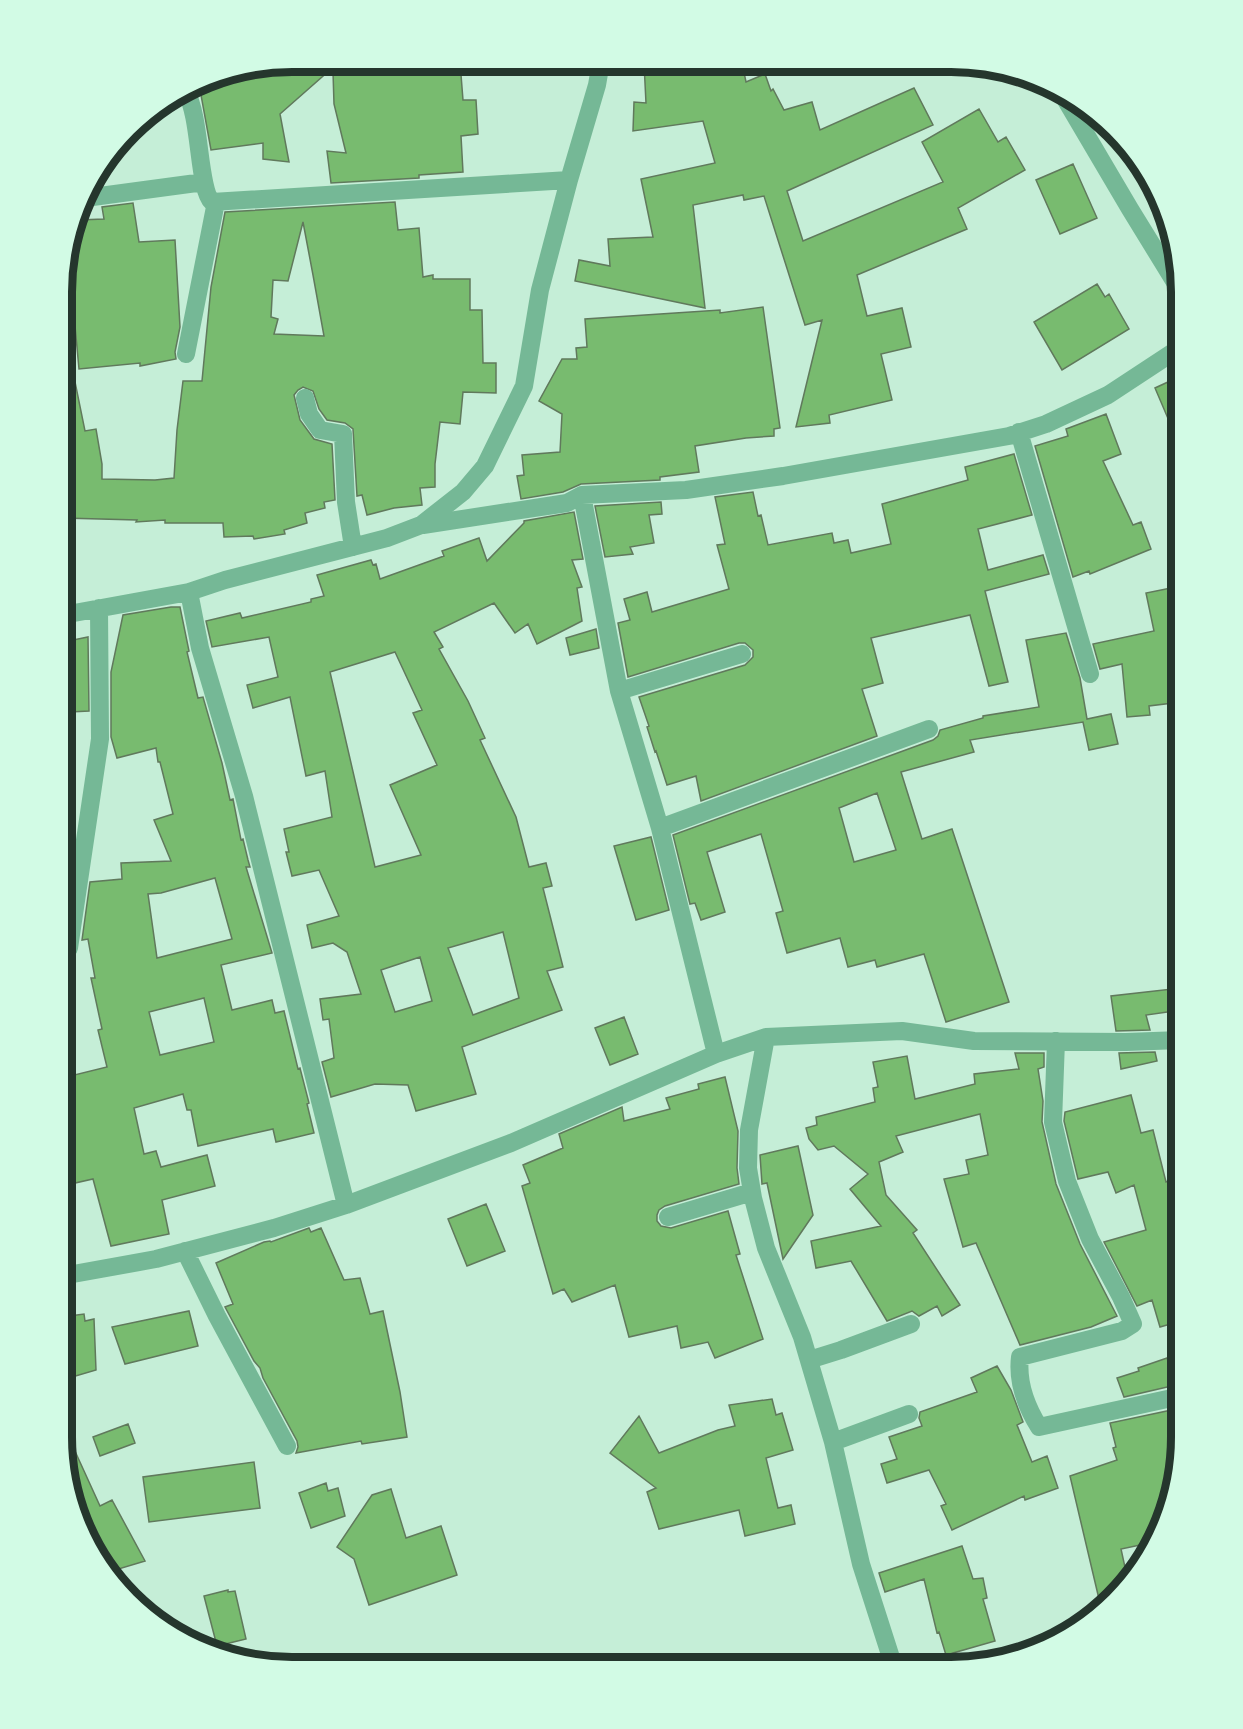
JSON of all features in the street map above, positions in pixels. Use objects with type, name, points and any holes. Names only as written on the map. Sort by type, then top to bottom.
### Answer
[{"type":"street","points":[[421,525],[463,492],[485,466],[524,386],[540,290],[600,72]]},
{"type":"street","points":[[189,98],[201,152],[207,197],[212,202],[569,180]]},
{"type":"street","points":[[1070,107],[1171,274]]},
{"type":"street","points":[[94,197],[204,182]]},
{"type":"street","points":[[186,354],[216,202]]},
{"type":"street","points":[[72,613],[189,592],[225,580],[387,538],[421,525],[567,503],[582,495],[697,489],[1009,436],[1046,424],[1108,395],[1171,354]]},
{"type":"street","points":[[305,398],[309,414],[320,430],[343,434],[346,502],[353,547]]},
{"type":"street","points":[[1019,432],[1090,674]]},
{"type":"street","points":[[582,495],[620,692],[660,828],[716,1054]]},
{"type":"street","points":[[189,592],[200,648],[247,807],[346,1205]]},
{"type":"street","points":[[72,928],[100,739],[99,608]]},
{"type":"street","points":[[620,692],[742,654]]},
{"type":"street","points":[[660,828],[929,729]]},
{"type":"street","points":[[72,1274],[156,1259],[274,1228],[346,1205],[511,1143],[716,1054],[766,1037],[902,1031],[974,1041],[1171,1040]]},
{"type":"street","points":[[766,1037],[749,1130],[748,1168],[752,1192],[765,1248],[802,1337],[833,1442],[885,1657]]},
{"type":"street","points":[[1056,1041],[1053,1122],[1067,1181],[1090,1239],[1133,1324],[1122,1331],[1020,1357],[1018,1371],[1028,1410],[1039,1427],[1171,1398]]},
{"type":"street","points":[[668,1217],[752,1192]]},
{"type":"street","points":[[185,1251],[287,1446]]},
{"type":"street","points":[[809,1360],[911,1324]]},
{"type":"street","points":[[833,1442],[909,1414]]},
{"type":"building","points":[[277,72],[328,72],[280,114],[289,162],[263,159],[263,143],[211,150],[201,92],[249,76]]},
{"type":"building","points":[[333,72],[461,72],[463,100],[476,100],[478,134],[461,136],[463,172],[419,175],[419,178],[331,183],[327,151],[346,153],[334,104]]},
{"type":"building","points":[[644,72],[744,72],[746,82],[765,74],[771,91],[773,89],[784,110],[812,102],[820,130],[914,88],[933,125],[787,191],[803,241],[943,182],[922,142],[979,109],[998,142],[1006,137],[1025,170],[958,208],[967,229],[857,275],[867,316],[902,308],[911,347],[881,354],[892,400],[829,415],[830,423],[796,427],[822,320],[805,325],[764,196],[744,200],[743,195],[693,205],[705,308],[575,281],[579,260],[610,266],[608,239],[653,237],[641,179],[715,163],[703,121],[633,131],[634,102],[646,103]]},
{"type":"building","points":[[1073,164],[1097,218],[1060,234],[1036,180]]},
{"type":"building","points":[[395,202],[398,230],[419,228],[423,277],[433,275],[433,279],[470,279],[470,310],[482,310],[483,363],[496,363],[496,393],[463,392],[460,424],[440,422],[435,487],[420,488],[422,505],[394,508],[367,515],[362,495],[357,496],[353,429],[345,423],[327,420],[319,409],[313,391],[303,387],[294,395],[300,420],[314,439],[332,444],[335,500],[324,502],[325,508],[305,513],[307,523],[284,530],[285,534],[254,539],[253,536],[224,537],[223,523],[165,523],[165,520],[136,522],[137,520],[72,518],[72,372],[85,431],[96,429],[102,479],[174,478],[183,381],[202,381],[211,287],[225,212]],"holes":[[[303,222],[324,336],[274,334],[278,319],[271,317],[273,280],[288,281]]]},
{"type":"building","points":[[133,203],[139,242],[175,240],[180,327],[175,352],[176,359],[140,366],[140,363],[79,369],[74,315],[72,315],[72,277],[79,235],[84,220],[104,219],[102,207]]},
{"type":"building","points":[[1097,284],[1105,297],[1109,294],[1129,329],[1062,370],[1034,322]]},
{"type":"building","points":[[763,307],[780,428],[774,429],[774,436],[695,446],[699,472],[660,477],[660,480],[581,484],[563,492],[521,499],[517,476],[524,475],[522,455],[560,452],[562,414],[539,401],[562,359],[577,359],[576,348],[587,347],[585,319],[720,310],[720,313]]},
{"type":"building","points":[[1171,381],[1171,426],[1155,388]]},
{"type":"building","points":[[1106,414],[1121,454],[1103,461],[1133,525],[1141,522],[1151,549],[1090,574],[1089,571],[1073,577],[1035,446],[1068,436],[1066,429]]},
{"type":"building","points":[[1014,454],[1032,515],[978,529],[988,570],[1043,555],[1049,574],[985,591],[1008,682],[989,686],[970,615],[871,638],[883,683],[862,689],[877,736],[701,801],[696,776],[667,785],[639,697],[745,665],[753,657],[753,650],[745,643],[739,643],[628,677],[618,623],[630,620],[624,599],[647,592],[652,612],[729,589],[717,545],[725,544],[715,497],[753,492],[768,545],[832,533],[834,543],[848,540],[851,553],[891,544],[882,504],[968,480],[965,467]]},
{"type":"building","points":[[661,502],[662,514],[649,515],[654,543],[630,547],[633,554],[605,557],[595,506]]},
{"type":"building","points":[[574,512],[583,559],[572,560],[582,587],[577,588],[582,621],[537,644],[528,624],[515,633],[494,603],[434,632],[443,647],[439,649],[468,701],[485,738],[480,740],[516,817],[529,867],[546,863],[552,886],[543,888],[563,967],[547,971],[562,1010],[462,1047],[476,1094],[416,1111],[408,1085],[375,1084],[331,1097],[322,1062],[334,1058],[329,1019],[323,1020],[320,999],[361,994],[347,952],[333,943],[312,948],[307,925],[339,916],[319,870],[292,876],[286,852],[289,852],[284,829],[332,817],[325,771],[306,776],[290,697],[253,708],[247,685],[278,677],[269,637],[212,647],[206,621],[240,613],[242,618],[311,602],[311,599],[324,596],[317,575],[371,560],[373,565],[376,564],[380,579],[444,556],[442,551],[479,538],[487,561],[524,521]],"holes":[[[395,652],[422,710],[413,713],[437,765],[390,785],[421,855],[375,867],[330,672]],[[503,932],[519,998],[473,1015],[448,948]],[[420,957],[432,1001],[395,1012],[381,970]]]},
{"type":"building","points":[[1171,588],[1171,703],[1149,706],[1150,715],[1127,717],[1122,664],[1100,669],[1093,644],[1154,631],[1146,593]]},
{"type":"building","points":[[180,607],[189,651],[187,652],[198,698],[203,697],[230,800],[233,799],[241,840],[243,839],[250,867],[246,867],[272,953],[221,965],[232,1010],[272,1000],[275,1013],[284,1011],[309,1103],[307,1104],[314,1133],[276,1142],[273,1129],[198,1146],[191,1110],[187,1110],[183,1094],[134,1108],[144,1154],[156,1151],[161,1167],[207,1155],[215,1186],[162,1200],[169,1234],[111,1246],[93,1179],[72,1184],[72,1076],[107,1067],[98,1030],[102,1029],[91,978],[95,978],[88,939],[82,940],[90,882],[122,879],[121,863],[171,861],[154,820],[173,814],[156,748],[117,758],[111,737],[111,672],[123,615]],"holes":[[[215,878],[232,939],[157,958],[148,894],[161,893]],[[204,998],[214,1042],[160,1055],[149,1012]]]},
{"type":"building","points":[[596,629],[599,648],[570,655],[566,638]]},
{"type":"building","points":[[1066,633],[1080,678],[1087,719],[1111,714],[1118,744],[1089,750],[1083,722],[970,740],[974,752],[901,772],[922,839],[952,829],[1009,1002],[946,1022],[924,954],[877,967],[875,960],[848,967],[840,938],[787,953],[776,913],[783,911],[761,834],[707,852],[725,912],[701,920],[695,903],[690,904],[673,835],[933,740],[938,736],[940,730],[983,718],[983,716],[1039,707],[1026,640]],"holes":[[[877,793],[896,850],[854,862],[839,808]]]},
{"type":"building","points":[[88,637],[89,711],[72,712],[72,640]]},
{"type":"building","points":[[651,837],[669,910],[636,920],[614,846]]},
{"type":"building","points":[[1171,989],[1171,1011],[1146,1015],[1150,1030],[1116,1031],[1111,996]]},
{"type":"building","points":[[624,1017],[638,1054],[610,1065],[595,1028]]},
{"type":"building","points":[[1155,1052],[1157,1061],[1121,1069],[1119,1053]]},
{"type":"building","points":[[1015,1053],[1044,1053],[1044,1067],[1038,1069],[1043,1101],[1042,1122],[1056,1184],[1080,1244],[1117,1316],[1091,1327],[1020,1345],[976,1243],[963,1247],[944,1179],[969,1174],[966,1160],[988,1155],[980,1114],[896,1136],[903,1152],[879,1162],[886,1195],[917,1230],[913,1233],[960,1305],[942,1316],[937,1306],[919,1316],[912,1311],[887,1321],[851,1261],[816,1268],[811,1241],[881,1226],[850,1189],[868,1174],[834,1146],[818,1150],[809,1139],[806,1128],[817,1125],[816,1117],[875,1102],[873,1088],[878,1087],[873,1062],[907,1056],[915,1099],[975,1084],[974,1074],[1019,1069]]},
{"type":"building","points":[[725,1077],[738,1131],[739,1184],[665,1206],[659,1210],[657,1215],[657,1221],[661,1226],[671,1228],[728,1211],[740,1254],[736,1255],[763,1339],[715,1358],[708,1342],[681,1348],[677,1326],[629,1337],[615,1285],[572,1302],[564,1289],[553,1294],[522,1186],[530,1183],[523,1165],[563,1148],[559,1134],[622,1107],[624,1121],[670,1109],[666,1098],[699,1089],[698,1084]]},
{"type":"building","points":[[1131,1095],[1141,1133],[1153,1130],[1166,1182],[1171,1180],[1171,1267],[1169,1268],[1171,1324],[1160,1327],[1152,1300],[1137,1306],[1104,1242],[1146,1230],[1134,1185],[1116,1193],[1108,1172],[1078,1179],[1064,1121],[1065,1112]]},
{"type":"building","points":[[798,1146],[813,1215],[783,1259],[767,1183],[762,1184],[760,1155]]},
{"type":"building","points":[[486,1204],[505,1251],[467,1266],[448,1219]]},
{"type":"building","points":[[309,1228],[311,1232],[321,1228],[344,1280],[360,1278],[370,1314],[383,1311],[407,1437],[362,1444],[361,1441],[296,1453],[297,1441],[263,1378],[260,1368],[225,1307],[233,1304],[216,1263],[264,1242],[271,1242]]},
{"type":"building","points":[[189,1311],[198,1346],[125,1364],[112,1327]]},
{"type":"building","points":[[84,1314],[85,1321],[94,1319],[96,1370],[72,1377],[72,1316]]},
{"type":"building","points":[[1167,1358],[1171,1370],[1171,1386],[1124,1397],[1117,1378],[1139,1371],[1138,1368]]},
{"type":"building","points":[[997,1366],[1011,1390],[1023,1422],[1017,1425],[1032,1462],[1047,1456],[1058,1488],[1025,1500],[1024,1496],[952,1530],[941,1506],[946,1504],[929,1470],[887,1483],[881,1464],[897,1459],[889,1437],[922,1426],[919,1418],[920,1412],[977,1392],[971,1378]]},
{"type":"building","points":[[772,1399],[776,1415],[782,1413],[793,1450],[766,1458],[778,1508],[791,1505],[795,1524],[745,1536],[739,1510],[659,1529],[647,1492],[656,1488],[610,1453],[639,1416],[659,1453],[718,1430],[735,1426],[729,1405]]},
{"type":"building","points":[[1171,1410],[1171,1452],[1164,1494],[1143,1544],[1121,1549],[1126,1571],[1099,1599],[1070,1476],[1117,1460],[1110,1423]]},
{"type":"building","points":[[128,1424],[135,1443],[100,1456],[93,1437]]},
{"type":"building","points":[[74,1449],[100,1506],[112,1500],[145,1561],[116,1570],[101,1547],[79,1494],[72,1450]]},
{"type":"building","points":[[254,1462],[260,1508],[149,1522],[143,1477]]},
{"type":"building","points":[[326,1483],[328,1491],[338,1488],[345,1516],[311,1528],[299,1493]]},
{"type":"building","points":[[391,1489],[406,1538],[441,1526],[457,1575],[369,1605],[354,1559],[337,1547],[372,1495]]},
{"type":"building","points":[[962,1546],[973,1579],[983,1578],[987,1598],[983,1599],[995,1641],[946,1655],[939,1632],[937,1633],[924,1579],[885,1592],[879,1573]]},
{"type":"building","points":[[228,1590],[228,1592],[235,1591],[246,1639],[221,1645],[216,1643],[204,1596]]}]
